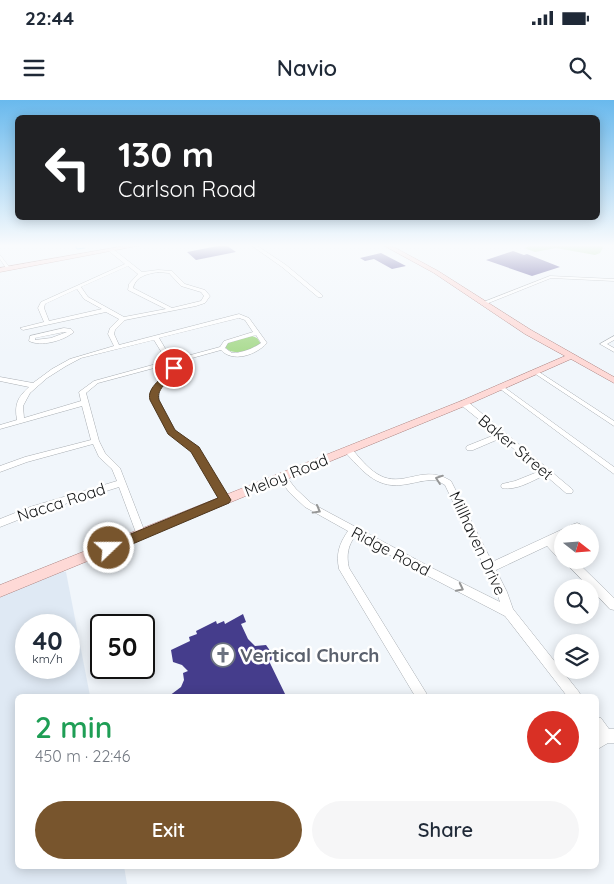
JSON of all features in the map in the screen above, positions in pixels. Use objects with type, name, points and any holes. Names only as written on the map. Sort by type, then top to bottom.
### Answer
[{"type":"main road","points":[[451,282],[528,332],[614,380]]},
{"type":"main road","name":"Meloy Road","points":[[0,591],[141,536],[464,403],[572,356]]},
{"type":"street","points":[[47,322],[41,308],[43,303],[90,282]]},
{"type":"street","points":[[133,282],[130,289],[171,309]]},
{"type":"street","points":[[117,346],[111,334],[112,329],[123,318],[199,303],[206,298],[206,294],[183,285],[180,282]]},
{"type":"street","points":[[303,282],[320,296]]},
{"type":"street","points":[[484,303],[538,282]]},
{"type":"street","points":[[78,287],[86,298],[123,318]]},
{"type":"street","points":[[32,337],[64,330],[71,332],[64,336],[36,342],[33,341],[25,327],[106,310]]},
{"type":"street","points":[[21,421],[19,405],[24,396],[68,361],[117,346],[239,316],[247,319],[264,344],[261,347],[233,355],[228,354],[222,348]]},
{"type":"street","points":[[141,536],[116,468],[102,455],[95,441],[82,392],[90,385],[170,361],[222,348],[226,342],[257,333]]},
{"type":"street","points":[[155,337],[174,371],[156,388],[153,396],[172,432],[195,449],[225,500]]},
{"type":"street","points":[[614,338],[603,344],[614,350]]},
{"type":"street","points":[[536,372],[614,424]]},
{"type":"street","points":[[0,379],[36,386]]},
{"type":"street","points":[[501,387],[614,471]]},
{"type":"street","points":[[0,428],[84,403]]},
{"type":"street","name":"Baker Street","points":[[464,403],[569,492]]},
{"type":"street","points":[[470,448],[502,435]]},
{"type":"street","points":[[0,469],[25,460],[95,441]]},
{"type":"street","name":"Millhaven Drive","points":[[348,450],[371,474],[387,482],[403,483],[432,476],[446,481],[490,568],[509,612],[573,694]]},
{"type":"street","points":[[505,486],[516,484],[545,472]]},
{"type":"street","name":"Ridge Road","points":[[282,477],[308,505],[509,612]]},
{"type":"street","name":"Nacca Road","points":[[0,523],[30,511],[122,483]]},
{"type":"street","points":[[354,530],[342,547],[341,554],[344,569],[421,694]]},
{"type":"street","points":[[490,568],[554,538]]},
{"type":"street","points":[[548,541],[554,547]]},
{"type":"street","points":[[577,569],[614,605]]},
{"type":"street","points":[[599,728],[606,738]]},
{"type":"shaded area","points":[[59,570],[66,572],[74,614],[15,614],[15,679],[80,679],[80,644],[90,694],[15,694],[15,869],[124,869],[127,884],[0,884],[0,595]]},
{"type":"green space","points":[[252,336],[257,338],[261,344],[238,352],[233,352],[225,347],[227,343]]},
{"type":"building","name":"Vertical Church","points":[[243,614],[246,622],[241,624],[248,639],[255,646],[266,645],[271,652],[273,659],[269,661],[285,694],[172,694],[181,687],[184,680],[183,673],[188,671],[182,665],[173,662],[171,650],[190,641],[189,637],[197,634],[196,631],[216,621],[217,624],[224,621],[225,624]]},
{"type":"place","name":"Vertical Church","points":[[223,655]]},
{"type":"route","points":[[109,548],[225,500],[195,449],[172,432],[153,396],[156,388],[174,371],[174,368]]}]
